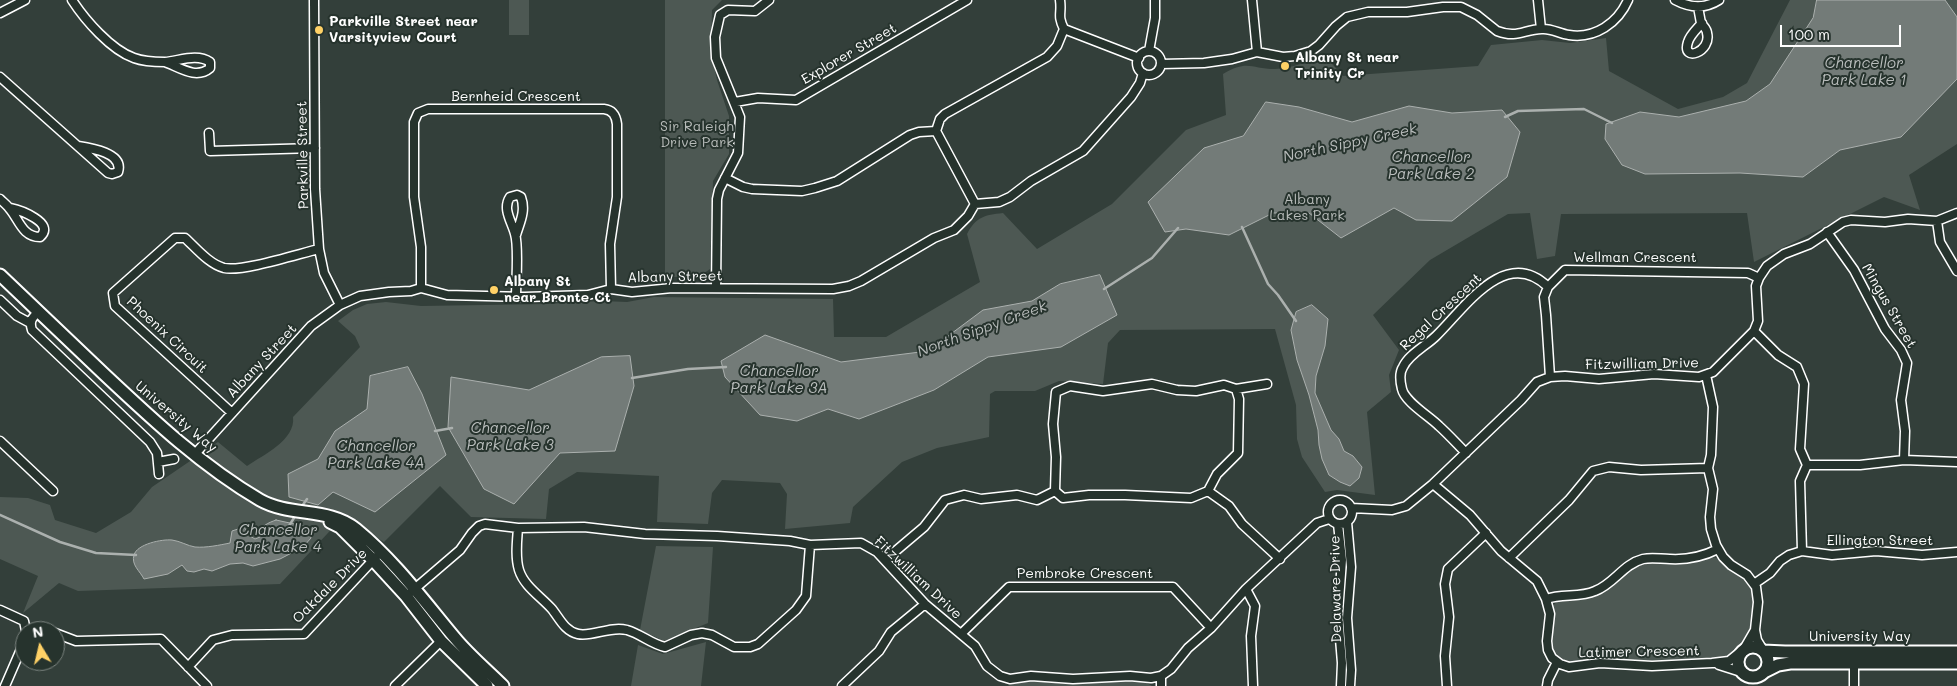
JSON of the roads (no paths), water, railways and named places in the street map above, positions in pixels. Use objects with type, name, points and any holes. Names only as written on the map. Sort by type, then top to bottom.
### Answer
[{"type":"street","points":[[0,13],[25,0]]},
{"type":"street","points":[[72,0],[90,24],[127,55],[142,60],[165,62],[192,73],[206,71],[210,68],[210,62],[205,58],[183,58],[165,62]]},
{"type":"street","name":"Parkville Street","points":[[314,0],[318,249],[324,273],[340,305]]},
{"type":"street","points":[[716,288],[717,198],[738,153],[740,117],[716,58],[716,37],[720,15],[728,10],[755,10],[769,0]]},
{"type":"street","name":"Explorer Street","points":[[735,102],[758,98],[796,100],[967,0]]},
{"type":"street","points":[[1060,0],[1059,18],[1064,29],[1139,58]]},
{"type":"street","points":[[1149,51],[1155,18],[1155,0]]},
{"type":"street","points":[[1252,0],[1257,52]]},
{"type":"street","points":[[1538,0],[1541,29]]},
{"type":"street","points":[[1161,64],[1204,63],[1232,59],[1257,52],[1288,58],[1303,54],[1319,45],[1341,21],[1354,14],[1407,12],[1453,6],[1468,10],[1496,31],[1502,33],[1519,34],[1541,29],[1578,36],[1602,30],[1616,20],[1628,0]]},
{"type":"street","points":[[1675,0],[1688,6],[1698,7],[1708,6],[1719,0]]},
{"type":"street","points":[[1698,7],[1702,23]]},
{"type":"street","points":[[1064,29],[1057,46],[1047,57],[945,114],[940,119],[936,131],[975,204],[998,202],[1010,197],[1031,180],[1083,151],[1131,97],[1140,83],[1143,73]]},
{"type":"street","points":[[1149,51],[1159,56],[1161,64],[1156,73],[1143,73],[1138,66],[1139,58],[1143,53],[1149,51]]},
{"type":"street","points":[[0,77],[108,173],[115,174],[118,172],[117,162],[108,154],[100,150],[78,146]]},
{"type":"street","name":"Bernheid Crescent","points":[[421,288],[421,247],[414,188],[414,118],[418,113],[428,109],[604,109],[613,114],[617,124],[617,198],[610,244],[611,289]]},
{"type":"street","points":[[725,178],[743,187],[752,189],[802,191],[837,182],[910,135],[919,132],[936,131]]},
{"type":"street","points":[[209,133],[209,156],[315,148]]},
{"type":"street","points":[[0,199],[10,208],[26,232],[34,237],[40,237],[44,234],[42,225],[32,215],[10,208]]},
{"type":"street","name":"Albany Street","points":[[194,455],[311,326],[340,305],[360,296],[411,291],[421,288],[447,295],[516,297],[588,295],[611,289],[632,292],[666,288],[812,289],[849,286],[934,238],[954,230],[968,216],[975,204]]},
{"type":"street","points":[[1754,584],[1770,573],[1789,554],[1802,551],[1800,481],[1807,465],[1800,449],[1804,384],[1796,368],[1778,355],[1754,332],[1758,321],[1756,286],[1759,278],[1767,266],[1784,254],[1810,244],[1843,222],[1851,220],[1885,222],[1908,219],[1937,221],[1957,214]]},
{"type":"street","points":[[1937,221],[1940,242],[1957,270]]},
{"type":"street","name":"Mingus Street","points":[[1827,232],[1854,270],[1907,363],[1901,400],[1905,431],[1904,460]]},
{"type":"street","points":[[516,235],[516,297]]},
{"type":"street","name":"Phoenix Circuit","points":[[232,412],[115,306],[113,293],[175,238],[185,238],[211,262],[224,268],[238,269],[318,249]]},
{"type":"street","name":"Wellman Crescent","points":[[1548,286],[1565,270],[1748,273],[1759,278]]},
{"type":"street","name":"Regal Crescent","points":[[1466,453],[1440,426],[1408,399],[1402,390],[1400,377],[1402,368],[1406,360],[1438,334],[1467,301],[1494,280],[1507,275],[1521,273],[1538,277],[1548,286]]},
{"type":"street","name":"University Way","points":[[0,275],[151,419],[194,455],[260,500],[272,506],[313,514],[340,528],[376,556],[415,589],[456,640],[503,686]]},
{"type":"street","points":[[1351,508],[1352,514],[1347,522],[1338,524],[1330,518],[1328,513],[1329,507],[1335,502],[1343,501],[1351,508],[1392,510],[1406,506],[1466,453],[1537,382],[1550,376],[1544,297],[1548,286]]},
{"type":"street","points":[[0,300],[17,316],[30,323]]},
{"type":"street","points":[[38,312],[30,323],[32,330],[150,442],[156,453],[160,474]]},
{"type":"street","name":"Fitzwilliam Drive","points":[[1550,376],[1599,379],[1654,374],[1691,377],[1706,375],[1718,368],[1754,332]]},
{"type":"street","points":[[1706,375],[1713,407],[1711,455],[1708,468],[1713,489],[1710,529],[1718,549],[1728,562],[1747,575],[1754,584],[1758,597],[1755,630],[1757,640],[1768,660],[1761,677],[1751,677],[1742,673]]},
{"type":"street","points":[[1055,491],[1056,457],[1053,424],[1056,392],[1070,386],[1103,391],[1152,384],[1177,390],[1196,391],[1224,385],[1236,389],[1267,384]]},
{"type":"street","points":[[1055,491],[1063,498],[1089,495],[1192,498],[1208,491],[1217,474],[1238,453],[1239,399],[1236,389]]},
{"type":"street","points":[[0,441],[52,491]]},
{"type":"street","points":[[158,462],[174,459]]},
{"type":"street","points":[[1807,465],[1860,464],[1904,460],[1957,462]]},
{"type":"street","points":[[1508,558],[1569,500],[1593,471],[1609,467],[1640,470],[1708,468]]},
{"type":"street","points":[[1433,484],[1470,515],[1508,558],[1537,581],[1546,599],[1550,618],[1547,646],[1549,653],[1557,662],[1546,686]]},
{"type":"street","points":[[884,560],[924,528],[945,500],[964,495],[981,499],[1017,495],[1037,500],[1055,491]]},
{"type":"street","points":[[1208,491],[1229,506],[1242,524],[1280,559]]},
{"type":"street","points":[[1157,676],[1171,669],[1192,644],[1211,628],[1244,592],[1317,523],[1330,518]]},
{"type":"street","name":"Delaware Drive","points":[[1347,522],[1350,567],[1346,618],[1351,670],[1350,686]]},
{"type":"street","name":"Fitzwilliam Drive","points":[[406,596],[460,550],[479,526],[491,524],[518,528],[584,527],[645,534],[717,536],[810,544],[861,543],[877,552],[925,604],[975,646],[989,668],[1003,681],[1031,676],[1073,679],[1157,676]]},
{"type":"street","name":"Delaware Drive","points":[[1338,524],[1342,560],[1338,614],[1342,663],[1341,686]]},
{"type":"street","points":[[518,528],[517,563],[521,574],[534,592],[571,631],[576,634],[587,634],[602,630],[621,629],[666,647],[691,635],[702,633],[712,635],[734,647],[750,647],[758,644],[796,610],[806,596],[810,544]]},
{"type":"street","points":[[1447,686],[1445,656],[1449,617],[1444,584],[1448,569],[1486,534]]},
{"type":"street","points":[[1546,599],[1560,595],[1594,592],[1605,586],[1628,566],[1641,560],[1694,558],[1718,549]]},
{"type":"street","name":"Ellington Street","points":[[1802,551],[1832,555],[1876,552],[1922,555],[1957,552]]},
{"type":"street","name":"University Way","points":[[376,556],[442,641],[487,686]]},
{"type":"street","name":"Oakdale Drive","points":[[188,667],[214,640],[232,635],[304,634],[376,556]]},
{"type":"street","name":"Pembroke Crescent","points":[[960,634],[1009,587],[1173,587],[1211,628]]},
{"type":"street","points":[[1244,592],[1255,605],[1251,636],[1253,686]]},
{"type":"street","points":[[842,686],[879,651],[891,632],[925,604]]},
{"type":"street","points":[[0,610],[24,621]]},
{"type":"street","points":[[1744,686],[1742,673],[1737,664],[1742,651],[1755,630]]},
{"type":"street","points":[[65,637],[76,641],[161,639],[207,686]]},
{"type":"street","points":[[395,686],[442,641]]},
{"type":"street","points":[[1742,651],[1754,646],[1763,651]]},
{"type":"street","name":"Latimer Crescent","points":[[1557,662],[1569,667],[1600,663],[1652,666],[1712,663],[1729,661],[1742,651]]},
{"type":"street","name":"University Way","points":[[1763,651],[1854,658],[1957,662]]},
{"type":"street","name":"University Way","points":[[1761,677],[1778,664],[1957,652]]},
{"type":"street","points":[[1854,658],[1854,686]]},
{"type":"street","points":[[5,686],[15,663]]},
{"type":"street","name":"Latimer Crescent","points":[[1712,663],[1742,673]]},
{"type":"street","points":[[1157,676],[1157,686]]},
{"type":"street","points":[[1157,676],[1161,686]]},
{"type":"water","name":"Chancellor Park Lake 1","points":[[1817,0],[1945,0],[1957,17],[1957,79],[1901,137],[1840,150],[1803,177],[1740,173],[1645,174],[1622,165],[1605,139],[1606,124],[1640,112],[1679,117],[1746,101],[1770,84],[1813,18]]},
{"type":"water","name":"Chancellor Park Lake 2","points":[[1266,102],[1299,107],[1352,122],[1409,106],[1452,113],[1502,110],[1520,132],[1507,177],[1452,221],[1416,220],[1394,208],[1341,238],[1309,213],[1273,213],[1229,235],[1186,229],[1165,232],[1148,202],[1204,148],[1243,136]]},
{"type":"water","name":"Chancellor Park Lake 3A","points":[[1100,275],[1117,315],[1061,347],[988,357],[934,390],[859,419],[828,409],[797,421],[760,415],[725,377],[721,361],[765,335],[841,362],[928,351],[983,310],[1032,301],[1060,284]]},
{"type":"water","points":[[1312,305],[1328,319],[1325,346],[1316,376],[1315,393],[1331,430],[1339,439],[1344,451],[1353,456],[1362,467],[1359,478],[1350,486],[1329,475],[1322,459],[1318,430],[1297,360],[1291,330],[1296,312]]},
{"type":"water","name":"Chancellor Park Lake 3","points":[[630,356],[634,386],[615,451],[560,453],[514,504],[484,489],[448,427],[451,377],[529,390],[601,357]]},
{"type":"water","name":"Chancellor Park Lake 4A","points":[[408,367],[422,394],[446,455],[375,512],[333,492],[318,505],[289,497],[288,474],[318,459],[335,431],[367,409],[370,376]]},
{"type":"water","name":"Chancellor Park Lake 4","points":[[276,520],[308,527],[311,538],[303,547],[280,559],[253,566],[243,563],[230,564],[212,571],[204,569],[194,572],[187,571],[182,565],[168,574],[144,579],[136,568],[133,559],[136,551],[140,548],[162,540],[178,541],[195,547],[230,543],[232,531],[244,527],[250,536],[255,539],[260,537],[261,530],[265,526]]},
{"type":"waterway","name":"North Sippy Creek","points":[[1505,117],[1518,111],[1584,109],[1612,123]]},
{"type":"waterway","points":[[1242,227],[1268,284],[1296,321]]},
{"type":"waterway","name":"North Sippy Creek","points":[[1104,289],[1152,258],[1178,228]]},
{"type":"waterway","name":"North Sippy Creek","points":[[632,378],[688,369],[726,367]]},
{"type":"waterway","name":"North Sippy Creek","points":[[435,431],[452,428]]},
{"type":"waterway","name":"North Sippy Creek","points":[[300,509],[307,499]]},
{"type":"waterway","name":"North Sippy Creek","points":[[289,526],[297,513]]},
{"type":"waterway","name":"North Sippy Creek","points":[[0,515],[60,542],[96,553],[136,555]]},
{"type":"place","name":"Parkville Street near Varsityview Court","points":[[319,30]]},
{"type":"place","name":"Albany St near Trinity Cr","points":[[1285,66]]},
{"type":"place","name":"Albany St near Bronte Ct","points":[[494,290]]},
{"type":"park label","name":"Sir Raleigh Drive Park","points":[[697,136]]},
{"type":"park label","name":"Albany Lakes Park","points":[[1307,208]]}]
